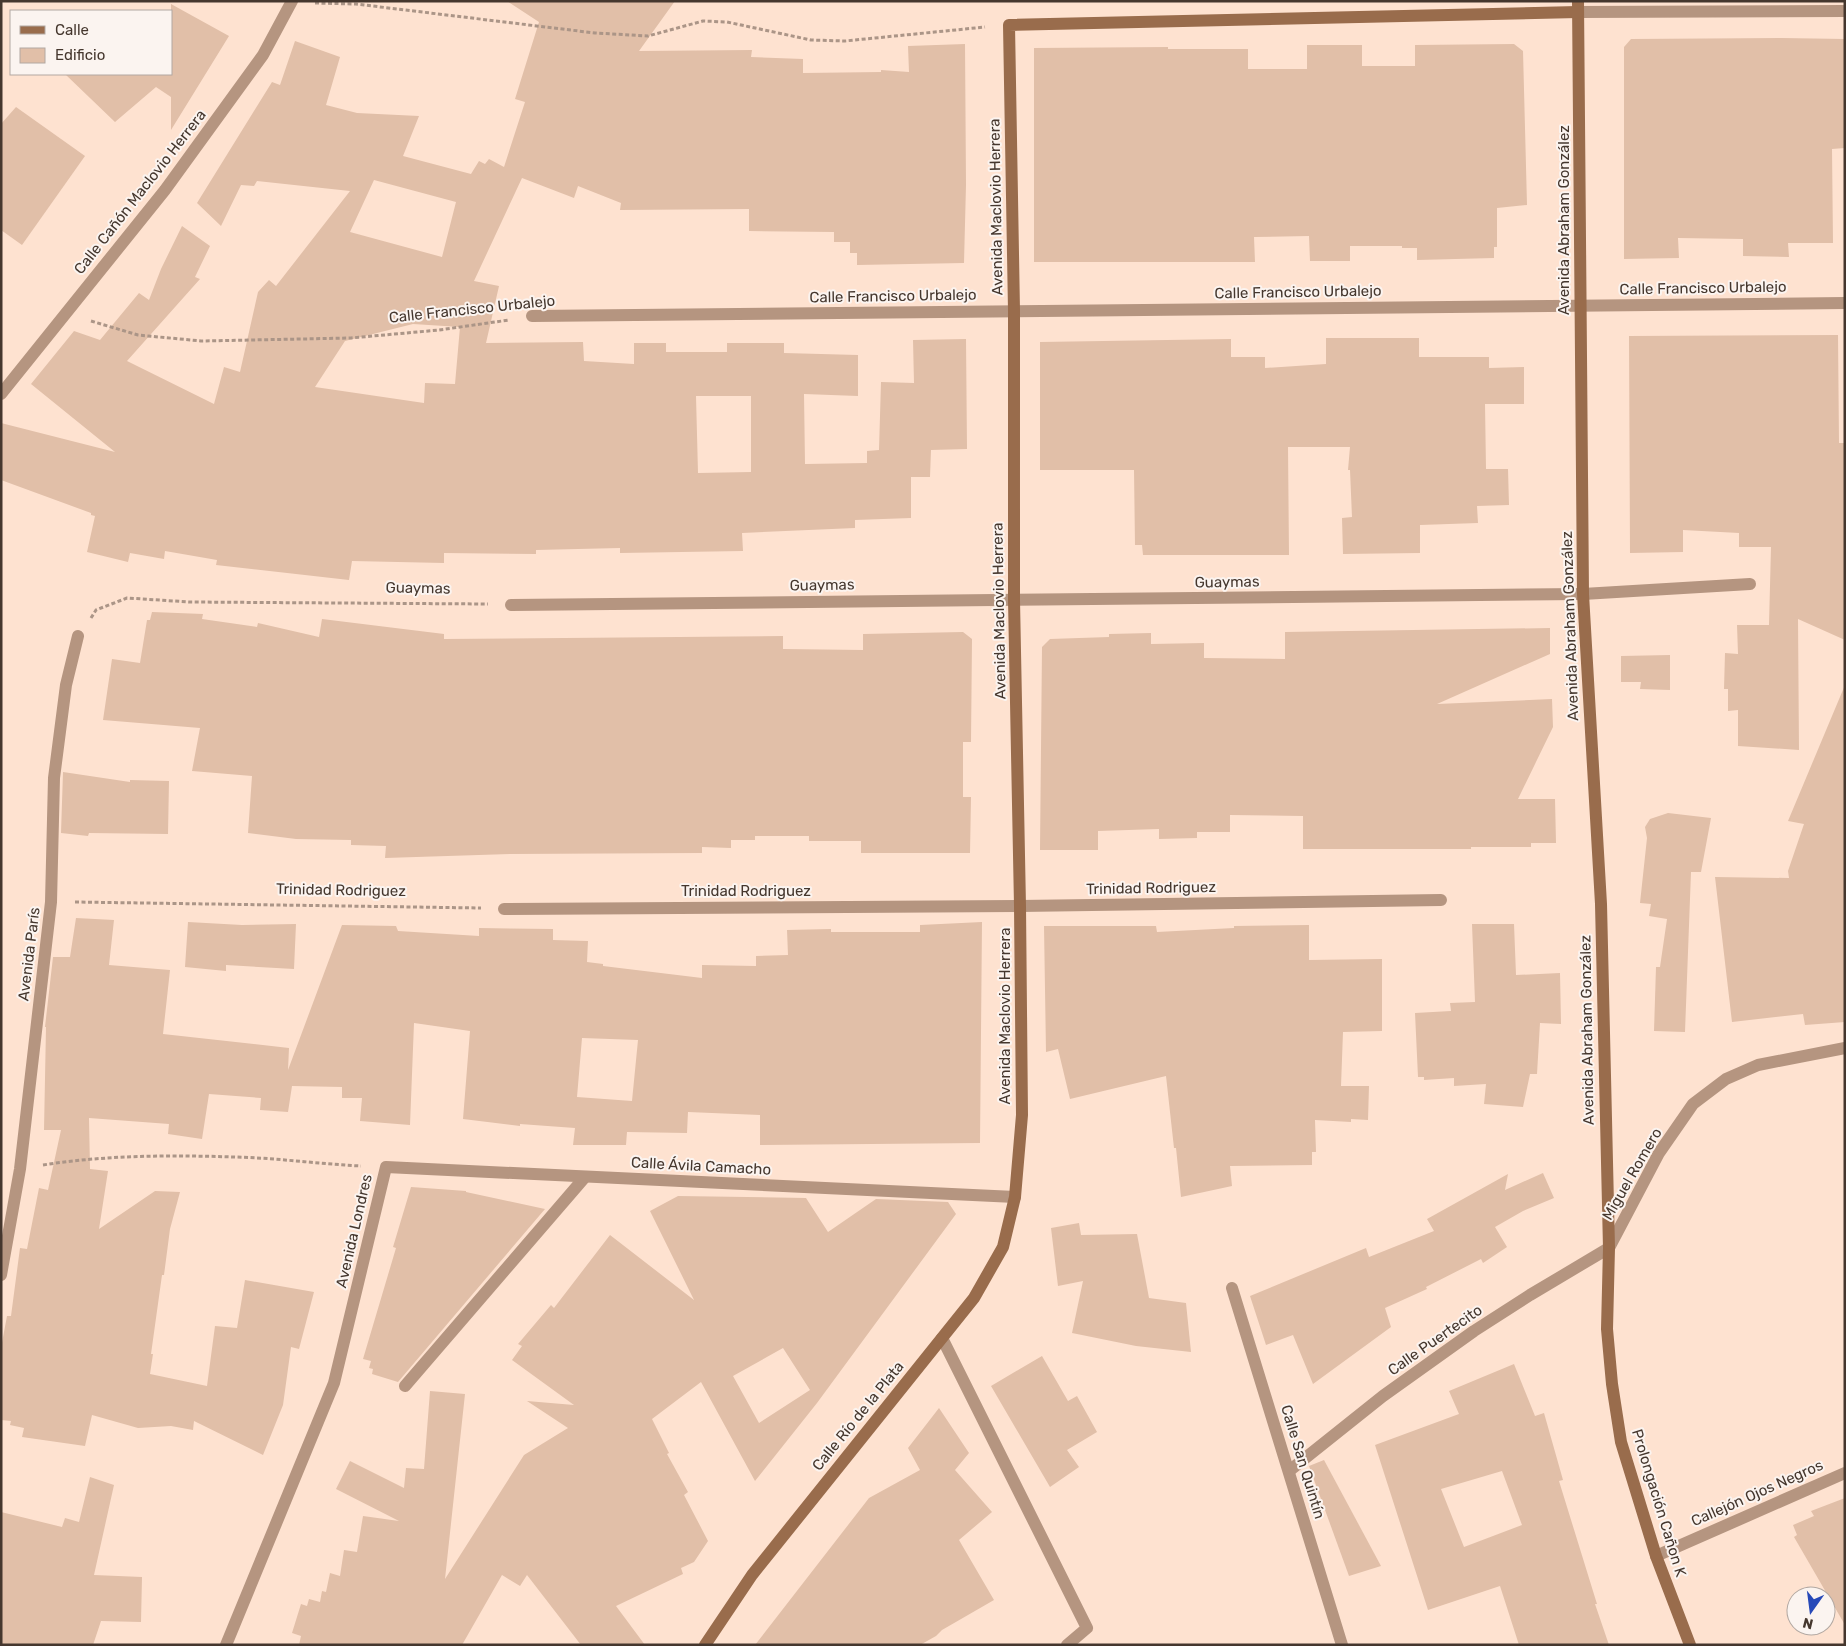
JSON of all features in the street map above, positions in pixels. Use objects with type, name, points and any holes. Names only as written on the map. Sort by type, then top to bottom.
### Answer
[{"type":"main road","points":[[1009,25],[1578,7]]},
{"type":"main road","name":"Avenida Abraham González","points":[[1578,7],[1583,594],[1600,904],[1609,1248]]},
{"type":"main road","name":"Avenida Maclovio Herrera","points":[[1009,25],[1014,311],[1014,600],[1022,1114],[1015,1197]]},
{"type":"main road","name":"Calle Río de la Plata","points":[[705,1645],[752,1575],[974,1298],[1002,1247],[1015,1197]]},
{"type":"main road","name":"Prolongación Cañon K","points":[[1609,1248],[1607,1329],[1620,1432],[1656,1556],[1690,1645]]},
{"type":"street","name":"Calle Cañón Maclovio Herrera","points":[[1,394],[165,190],[225,109],[263,54],[290,3]]},
{"type":"street","points":[[1578,7],[1845,11]]},
{"type":"street","name":"Calle Francisco Urbalejo","points":[[532,316],[1845,303]]},
{"type":"street","name":"Guaymas","points":[[511,605],[1583,594],[1750,584]]},
{"type":"street","name":"Avenida París","points":[[1,1275],[20,1169],[51,902],[54,778],[66,685],[78,636]]},
{"type":"street","name":"Trinidad Rodriguez","points":[[504,909],[1020,906],[1441,900]]},
{"type":"street","name":"Miguel Romero","points":[[1609,1248],[1659,1153],[1693,1104],[1726,1079],[1758,1065],[1845,1048]]},
{"type":"street","name":"Calle Ávila Camacho","points":[[386,1167],[1015,1197]]},
{"type":"street","name":"Avenida Londres","points":[[226,1645],[334,1383],[386,1167]]},
{"type":"street","points":[[406,1386],[585,1177]]},
{"type":"street","name":"Calle Puertecito","points":[[1289,1472],[1383,1396],[1474,1331],[1609,1248]]},
{"type":"street","name":"Calle San Quintín","points":[[1232,1288],[1342,1645]]},
{"type":"street","points":[[942,1338],[1087,1628],[1067,1645]]},
{"type":"street","name":"Callejón Ojos Negros","points":[[1656,1556],[1845,1472]]},
{"type":"path","points":[[290,3],[356,4],[595,33],[648,36],[704,22],[727,22],[810,40],[845,41],[1009,25]]},
{"type":"path","name":"Calle Francisco Urbalejo","points":[[67,312],[102,326],[138,335],[201,341],[351,338],[391,335],[532,316]]},
{"type":"path","name":"Guaymas","points":[[78,636],[96,610],[127,598],[190,602],[511,605]]},
{"type":"path","name":"Trinidad Rodriguez","points":[[51,902],[504,909]]},
{"type":"path","name":"Avenida Londres","points":[[20,1169],[74,1160],[136,1157],[236,1157],[386,1167]]},
{"type":"building","points":[[507,1],[675,1],[639,51],[752,50],[751,57],[803,59],[803,73],[881,72],[881,70],[909,72],[908,46],[965,44],[966,185],[964,263],[857,265],[857,253],[850,253],[850,242],[834,242],[834,232],[749,231],[749,209],[620,210],[621,203],[578,186],[574,198],[522,178],[474,281],[499,286],[486,343],[583,342],[584,361],[634,364],[634,343],[666,343],[666,352],[727,352],[727,343],[784,343],[784,353],[858,355],[858,396],[804,394],[805,464],[867,463],[867,451],[879,450],[881,382],[914,383],[913,340],[966,339],[967,449],[931,450],[930,477],[911,477],[911,518],[855,520],[855,528],[742,533],[743,551],[620,553],[620,548],[536,550],[536,554],[444,553],[444,563],[352,561],[349,580],[216,565],[217,560],[165,551],[164,559],[130,553],[128,562],[87,552],[95,516],[1,480],[1,423],[115,452],[31,384],[74,331],[100,340],[139,293],[149,300],[161,269],[182,226],[210,246],[195,277],[200,279],[127,361],[214,404],[224,367],[240,372],[258,292],[269,280],[276,286],[350,191],[257,181],[254,186],[241,185],[221,226],[197,203],[272,82],[280,85],[295,41],[340,57],[326,105],[357,113],[419,116],[403,156],[471,174],[479,161],[485,164],[489,159],[504,167],[525,102],[515,99],[539,22]],"holes":[[[374,180],[456,202],[442,257],[350,232]],[[413,324],[460,327],[455,384],[425,383],[424,403],[315,387],[345,341]],[[696,396],[751,396],[751,472],[698,473]]]},
{"type":"building","points":[[171,4],[229,36],[171,130],[171,97],[156,87],[115,122],[66,75],[172,75]]},
{"type":"building","points":[[1631,39],[1845,39],[1845,148],[1832,149],[1833,243],[1788,243],[1789,257],[1743,256],[1743,239],[1678,238],[1679,258],[1624,259],[1624,47]]},
{"type":"building","points":[[1514,44],[1523,51],[1527,205],[1497,208],[1497,247],[1494,247],[1494,258],[1417,260],[1417,248],[1402,248],[1402,246],[1350,246],[1350,261],[1310,261],[1309,236],[1254,237],[1255,262],[1034,262],[1034,48],[1168,47],[1168,49],[1248,49],[1248,69],[1307,69],[1307,45],[1362,45],[1362,66],[1415,66],[1415,45]]},
{"type":"building","points":[[16,107],[85,156],[22,245],[1,230],[1,124]]},
{"type":"building","points":[[1838,335],[1839,443],[1845,443],[1845,640],[1798,619],[1799,750],[1738,746],[1738,710],[1728,711],[1728,689],[1724,689],[1725,653],[1738,654],[1737,625],[1769,625],[1771,547],[1739,547],[1739,533],[1683,530],[1683,552],[1630,553],[1629,336]]},
{"type":"building","points":[[1326,338],[1419,338],[1419,357],[1489,357],[1489,368],[1524,367],[1524,404],[1485,404],[1486,469],[1508,469],[1509,505],[1477,506],[1478,523],[1420,525],[1420,553],[1343,554],[1342,518],[1352,517],[1350,470],[1348,470],[1350,447],[1288,447],[1289,555],[1143,555],[1142,545],[1135,545],[1134,470],[1040,470],[1040,342],[1231,339],[1231,357],[1265,357],[1265,368],[1326,364]]},
{"type":"building","points":[[152,612],[203,614],[202,619],[257,627],[258,623],[319,637],[322,619],[444,634],[444,639],[783,636],[783,649],[863,650],[863,634],[963,632],[972,639],[971,742],[963,742],[963,797],[971,797],[970,853],[861,853],[861,841],[809,841],[809,836],[755,836],[755,840],[731,840],[731,848],[702,847],[702,853],[510,854],[385,858],[386,846],[351,845],[351,840],[296,839],[248,833],[252,776],[192,771],[200,728],[103,720],[112,659],[140,663],[147,620],[150,620]]},
{"type":"building","points":[[1550,628],[1550,654],[1437,704],[1552,699],[1553,727],[1518,799],[1555,799],[1556,843],[1531,843],[1531,847],[1471,847],[1471,849],[1303,849],[1303,816],[1230,815],[1230,832],[1197,832],[1197,838],[1159,839],[1159,829],[1098,831],[1098,850],[1040,850],[1042,647],[1050,639],[1109,637],[1109,634],[1151,633],[1151,644],[1204,643],[1204,658],[1285,659],[1285,632]]},
{"type":"building","points":[[1670,655],[1670,690],[1640,689],[1641,682],[1621,682],[1621,656]]},
{"type":"building","points":[[1845,685],[1845,1022],[1805,1025],[1803,1014],[1732,1022],[1715,877],[1789,878],[1788,871],[1804,824],[1788,821]]},
{"type":"building","points":[[63,772],[130,782],[130,780],[169,781],[168,834],[89,833],[88,836],[61,833]]},
{"type":"building","points":[[1668,813],[1711,818],[1701,872],[1691,872],[1685,1032],[1654,1031],[1656,967],[1660,967],[1667,919],[1649,916],[1651,904],[1640,903],[1647,838],[1645,827],[1650,819]]},
{"type":"building","points":[[76,918],[114,920],[109,965],[170,970],[163,1034],[289,1048],[288,1070],[342,925],[396,926],[398,931],[479,936],[479,928],[553,929],[553,940],[588,941],[587,962],[603,964],[603,966],[702,978],[702,965],[756,966],[756,956],[788,955],[787,930],[831,929],[831,932],[920,932],[920,925],[982,922],[980,1143],[760,1145],[760,1115],[688,1112],[687,1133],[627,1132],[626,1145],[573,1145],[575,1128],[520,1124],[520,1126],[463,1119],[470,1031],[414,1023],[410,1125],[360,1121],[362,1098],[342,1098],[342,1087],[292,1086],[288,1112],[260,1110],[261,1098],[209,1094],[202,1139],[168,1134],[169,1124],[89,1118],[90,1169],[108,1171],[99,1229],[155,1191],[180,1192],[170,1229],[164,1275],[162,1275],[150,1374],[207,1386],[215,1326],[237,1328],[245,1280],[314,1292],[299,1349],[291,1347],[283,1405],[263,1455],[194,1421],[193,1430],[171,1426],[138,1428],[92,1415],[85,1446],[22,1437],[24,1428],[10,1425],[11,1421],[1,1420],[1,1348],[7,1316],[11,1316],[20,1248],[27,1249],[39,1188],[48,1190],[61,1130],[44,1130],[45,1027],[53,957],[70,957]],"holes":[[[582,1038],[638,1040],[632,1101],[577,1097]]]},
{"type":"building","points":[[188,922],[242,925],[296,924],[294,969],[226,965],[226,971],[185,967]]},
{"type":"building","points":[[1472,924],[1514,924],[1516,975],[1560,973],[1561,1024],[1540,1023],[1537,1074],[1530,1074],[1523,1107],[1484,1104],[1486,1084],[1454,1086],[1454,1078],[1424,1080],[1424,1077],[1418,1077],[1415,1013],[1451,1011],[1450,1003],[1475,1002]]},
{"type":"building","points":[[1309,925],[1309,960],[1382,959],[1382,1031],[1343,1032],[1341,1086],[1369,1086],[1368,1120],[1351,1119],[1351,1122],[1315,1120],[1316,1152],[1312,1152],[1312,1165],[1230,1166],[1232,1186],[1181,1197],[1166,1076],[1070,1099],[1058,1049],[1046,1052],[1044,926],[1156,926],[1157,932],[1234,928],[1234,926]]},
{"type":"building","points":[[1543,1173],[1554,1198],[1523,1211],[1495,1227],[1507,1247],[1483,1263],[1481,1259],[1426,1287],[1427,1289],[1385,1308],[1391,1327],[1313,1384],[1293,1335],[1266,1345],[1250,1296],[1366,1248],[1369,1257],[1434,1231],[1427,1219],[1508,1174],[1505,1190]]},
{"type":"building","points":[[411,1187],[466,1191],[545,1209],[398,1382],[372,1374],[373,1369],[369,1368],[371,1361],[363,1359],[396,1248],[393,1247]]},
{"type":"building","points":[[678,1196],[806,1198],[828,1232],[876,1199],[948,1202],[956,1214],[817,1403],[755,1481],[701,1382],[652,1419],[669,1453],[667,1454],[688,1492],[684,1495],[708,1541],[694,1562],[681,1568],[683,1574],[616,1606],[645,1645],[581,1645],[527,1575],[520,1586],[502,1575],[462,1645],[299,1645],[301,1636],[292,1633],[301,1604],[307,1606],[309,1599],[320,1602],[322,1591],[326,1592],[330,1573],[340,1576],[344,1550],[357,1552],[363,1516],[399,1521],[336,1489],[350,1461],[404,1488],[406,1468],[424,1469],[430,1391],[465,1394],[445,1579],[524,1455],[568,1428],[527,1401],[574,1405],[512,1360],[522,1346],[518,1344],[551,1305],[554,1308],[610,1235],[694,1300],[650,1211]],"holes":[[[783,1348],[810,1390],[759,1423],[733,1376]]]},
{"type":"building","points":[[1079,1223],[1081,1235],[1137,1234],[1149,1298],[1186,1303],[1191,1352],[1136,1346],[1072,1333],[1083,1281],[1058,1286],[1051,1228]]},
{"type":"building","points":[[1042,1356],[1068,1401],[1077,1396],[1097,1432],[1067,1450],[1079,1467],[1050,1487],[991,1386]]},
{"type":"building","points":[[1514,1364],[1535,1416],[1544,1413],[1563,1480],[1559,1481],[1609,1645],[1519,1645],[1500,1586],[1428,1610],[1375,1445],[1459,1414],[1449,1391]],"holes":[[[1502,1471],[1522,1525],[1464,1547],[1441,1489]]]},
{"type":"building","points":[[939,1408],[969,1453],[955,1470],[992,1512],[959,1540],[994,1600],[920,1645],[755,1645],[869,1498],[920,1470],[908,1448]]},
{"type":"building","points":[[1324,1460],[1381,1566],[1349,1576],[1309,1466]]},
{"type":"building","points":[[90,1477],[114,1485],[94,1575],[142,1577],[141,1622],[101,1621],[93,1645],[1,1645],[1,1512],[62,1527],[65,1518],[79,1522]]},
{"type":"building","points":[[1845,1498],[1845,1625],[1836,1609],[1836,1586],[1822,1586],[1794,1537],[1797,1535],[1793,1525],[1814,1516],[1811,1511]]}]
